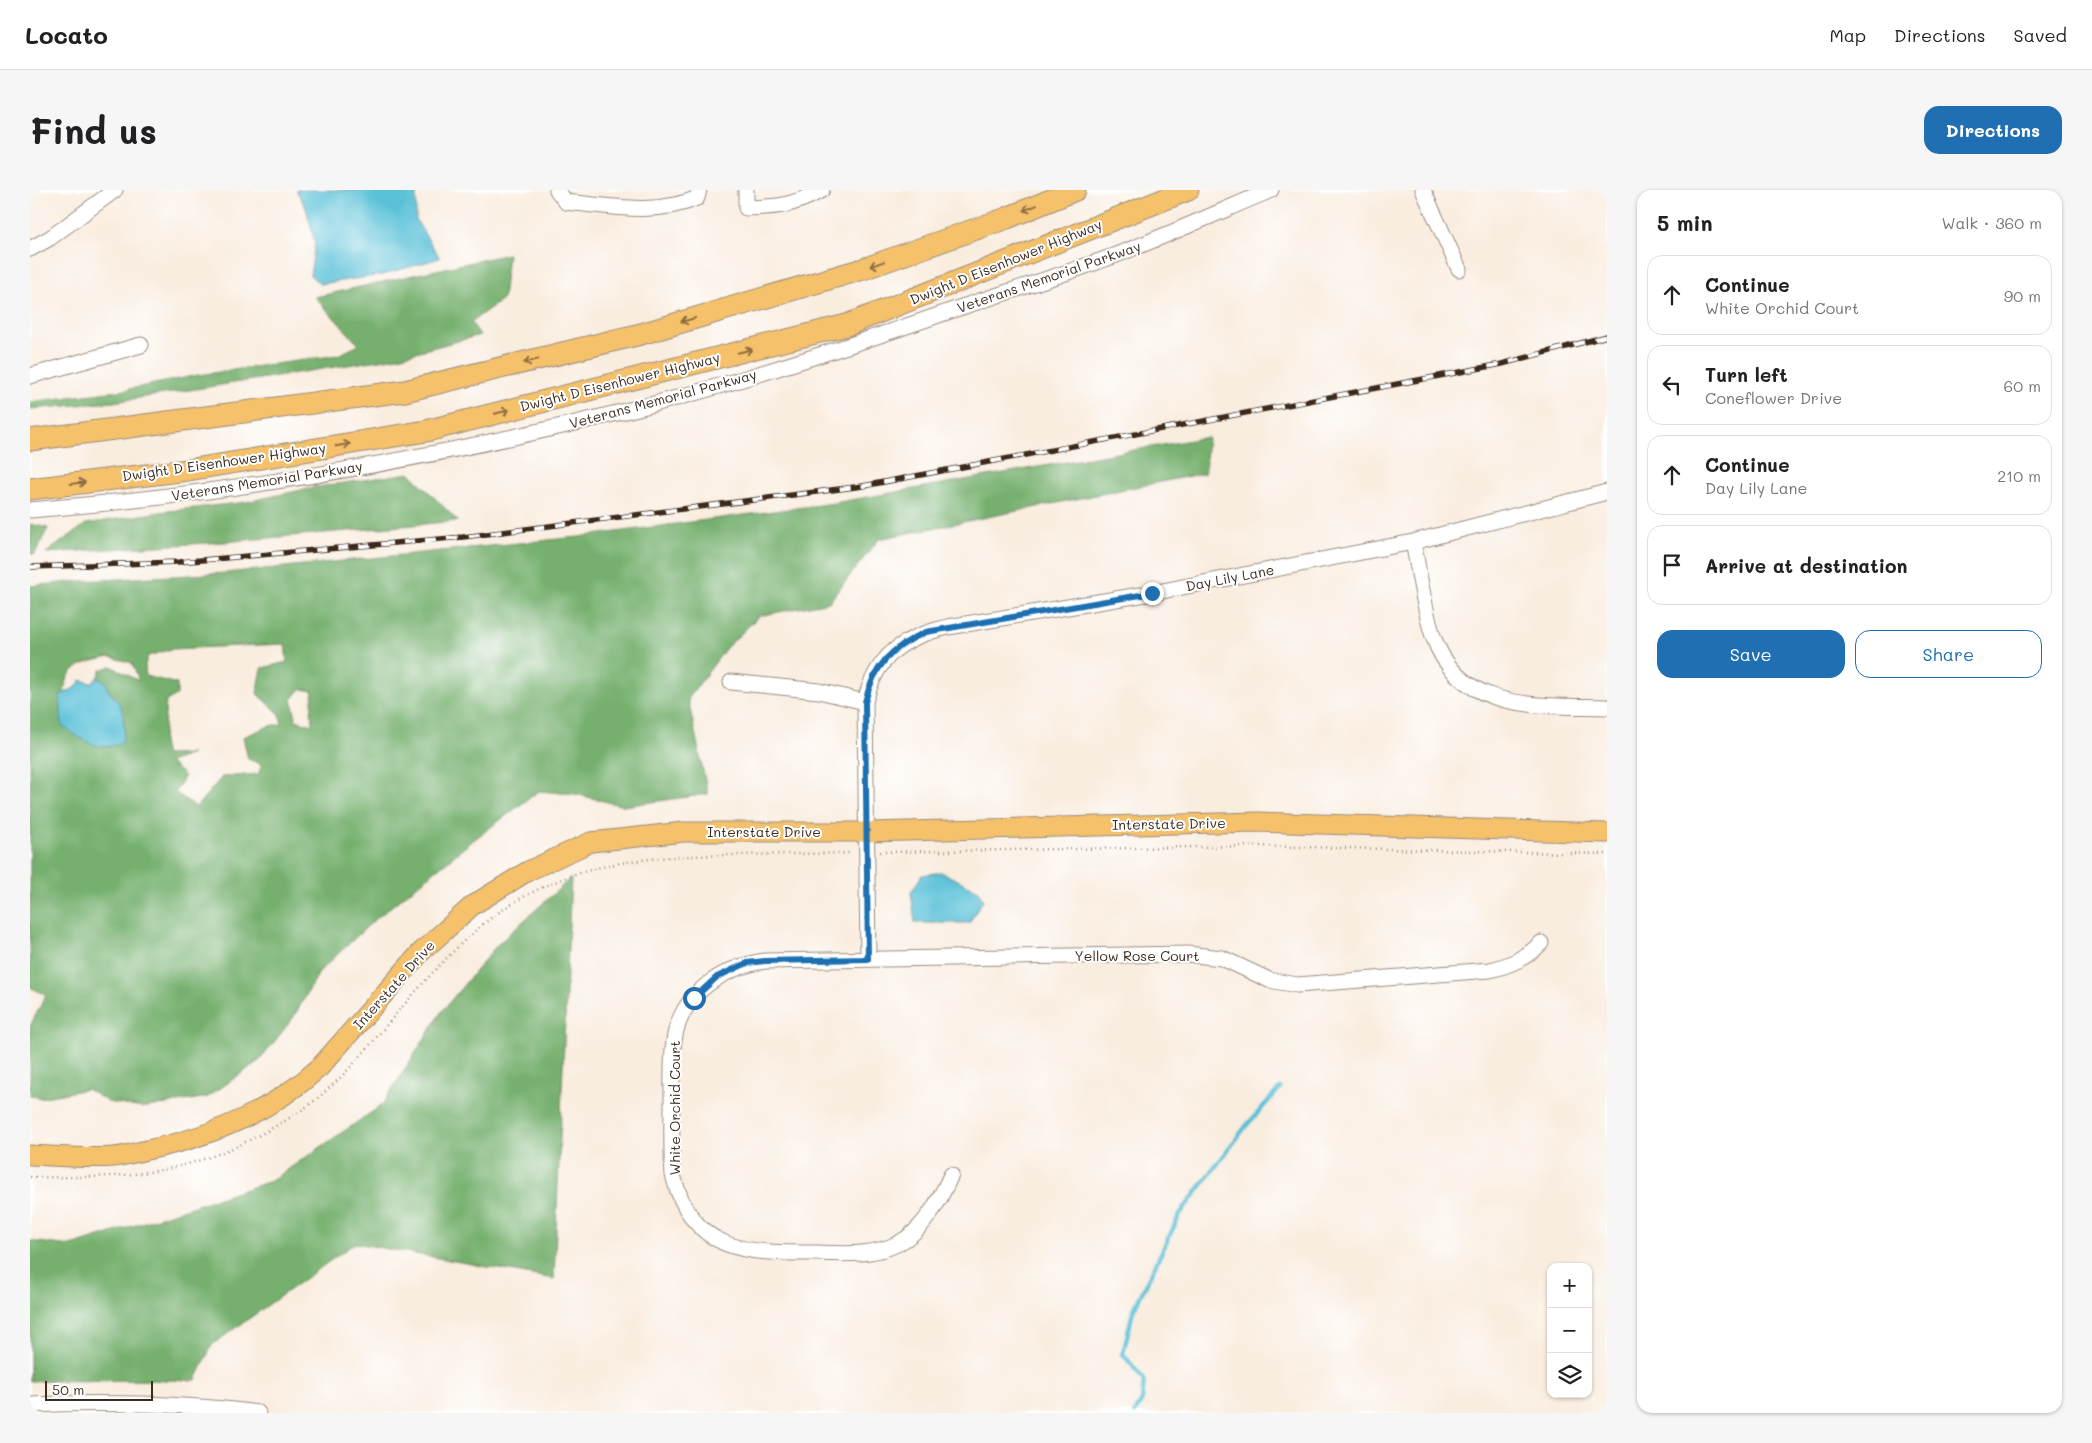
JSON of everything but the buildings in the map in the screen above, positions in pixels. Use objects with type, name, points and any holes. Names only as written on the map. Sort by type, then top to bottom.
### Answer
[{"type":"highway","points":[[30,440],[424,387],[640,334],[863,269],[1007,218],[1075,190]]},
{"type":"highway","name":"Dwight D Eisenhower Highway","points":[[30,489],[188,470],[426,431],[847,325],[1188,190]]},
{"type":"main road","name":"Interstate Drive","points":[[30,1155],[114,1157],[182,1143],[217,1130],[264,1108],[293,1090],[320,1067],[421,952],[473,905],[508,881],[591,842],[684,832],[868,832],[1258,822],[1607,832]]},
{"type":"street","points":[[30,249],[50,238],[115,190]]},
{"type":"street","points":[[557,190],[566,202],[635,208],[682,205],[697,198],[699,190]]},
{"type":"street","points":[[746,190],[746,208],[779,207],[798,195],[822,190]]},
{"type":"street","name":"Veterans Memorial Parkway","points":[[30,510],[86,506],[270,482],[406,459],[526,434],[644,406],[777,368],[1115,255],[1271,190]]},
{"type":"street","points":[[1423,190],[1459,269]]},
{"type":"street","points":[[30,376],[141,345]]},
{"type":"street","name":"Day Lily Lane","points":[[868,959],[865,702],[869,685],[889,654],[907,641],[926,632],[1162,592],[1413,542],[1607,492]]},
{"type":"street","points":[[1413,542],[1433,635],[1440,653],[1461,678],[1475,689],[1492,698],[1509,702],[1607,707]]},
{"type":"street","points":[[731,682],[810,690],[865,702]]},
{"type":"street","name":"Yellow Rose Court","points":[[868,959],[1207,955],[1222,958],[1269,980],[1283,984],[1304,985],[1490,970],[1520,960],[1541,943]]},
{"type":"street","name":"White Orchid Court","points":[[868,959],[747,963],[717,977],[694,998],[685,1009],[677,1024],[673,1048],[672,1155],[673,1175],[677,1191],[694,1220],[706,1232],[732,1247],[762,1253],[866,1252],[884,1249],[899,1243],[911,1235],[929,1214],[946,1188],[951,1175]]},
{"type":"street","points":[[30,1405],[176,1405],[213,1407],[258,1413]]},
{"type":"path","points":[[30,1177],[98,1178],[157,1172],[222,1154],[283,1122],[313,1102],[346,1072],[445,958],[465,938],[504,909],[539,889],[592,868],[622,861],[659,857],[1257,846],[1607,854]]},
{"type":"green space","points":[[508,254],[503,299],[471,322],[480,335],[398,357],[114,402],[30,409],[30,402],[125,390],[198,375],[338,355],[359,345],[315,297]]},
{"type":"green space","points":[[1208,437],[1205,473],[879,539],[829,602],[759,616],[726,648],[688,699],[708,794],[624,806],[575,794],[539,791],[471,842],[372,922],[320,971],[293,1018],[260,1060],[208,1097],[142,1108],[108,1102],[87,1089],[40,1098],[30,1095],[30,1026],[46,995],[30,987],[30,586],[81,581],[225,573],[578,537],[834,503]],"holes":[[[285,644],[287,662],[262,668],[257,694],[279,713],[282,724],[269,726],[243,737],[248,759],[261,764],[259,774],[222,777],[196,807],[175,792],[185,776],[169,762],[192,754],[166,755],[163,743],[166,701],[177,695],[177,684],[146,676],[145,665],[148,656],[172,649]],[[110,657],[132,663],[139,681],[111,666],[101,670],[97,678],[105,682],[122,709],[124,726],[122,743],[64,696],[65,686],[72,672],[84,664]],[[301,689],[313,691],[311,715],[313,725],[296,720],[292,699]]]},
{"type":"green space","points":[[410,473],[458,521],[224,542],[46,553],[86,524],[160,512],[246,502],[310,488]]},
{"type":"green space","points":[[30,524],[48,528],[35,554],[30,554]]},
{"type":"green space","points":[[571,878],[554,1279],[355,1243],[212,1345],[196,1380],[30,1381],[30,1241],[71,1246],[271,1181],[382,1105],[442,1011],[497,945]]},
{"type":"water","points":[[296,190],[416,190],[416,220],[440,258],[382,275],[320,284],[310,275],[315,243],[306,208]]},
{"type":"water","points":[[97,678],[106,682],[108,690],[122,709],[124,732],[122,743],[113,746],[90,743],[62,726],[60,695],[75,688],[81,680],[91,683]]},
{"type":"water","points":[[941,872],[978,890],[983,900],[969,923],[915,923],[911,892],[922,875]]},
{"type":"waterway","points":[[1135,1413],[1142,1400],[1144,1380],[1123,1354],[1133,1311],[1180,1214],[1246,1126],[1280,1088]]},
{"type":"railway","points":[[30,567],[179,562],[463,537],[863,486],[1502,364],[1607,336]]},
{"type":"route","points":[[694,998],[704,986],[717,977],[747,963],[868,959],[865,702],[869,685],[889,654],[907,641],[926,632],[1152,593]]}]
